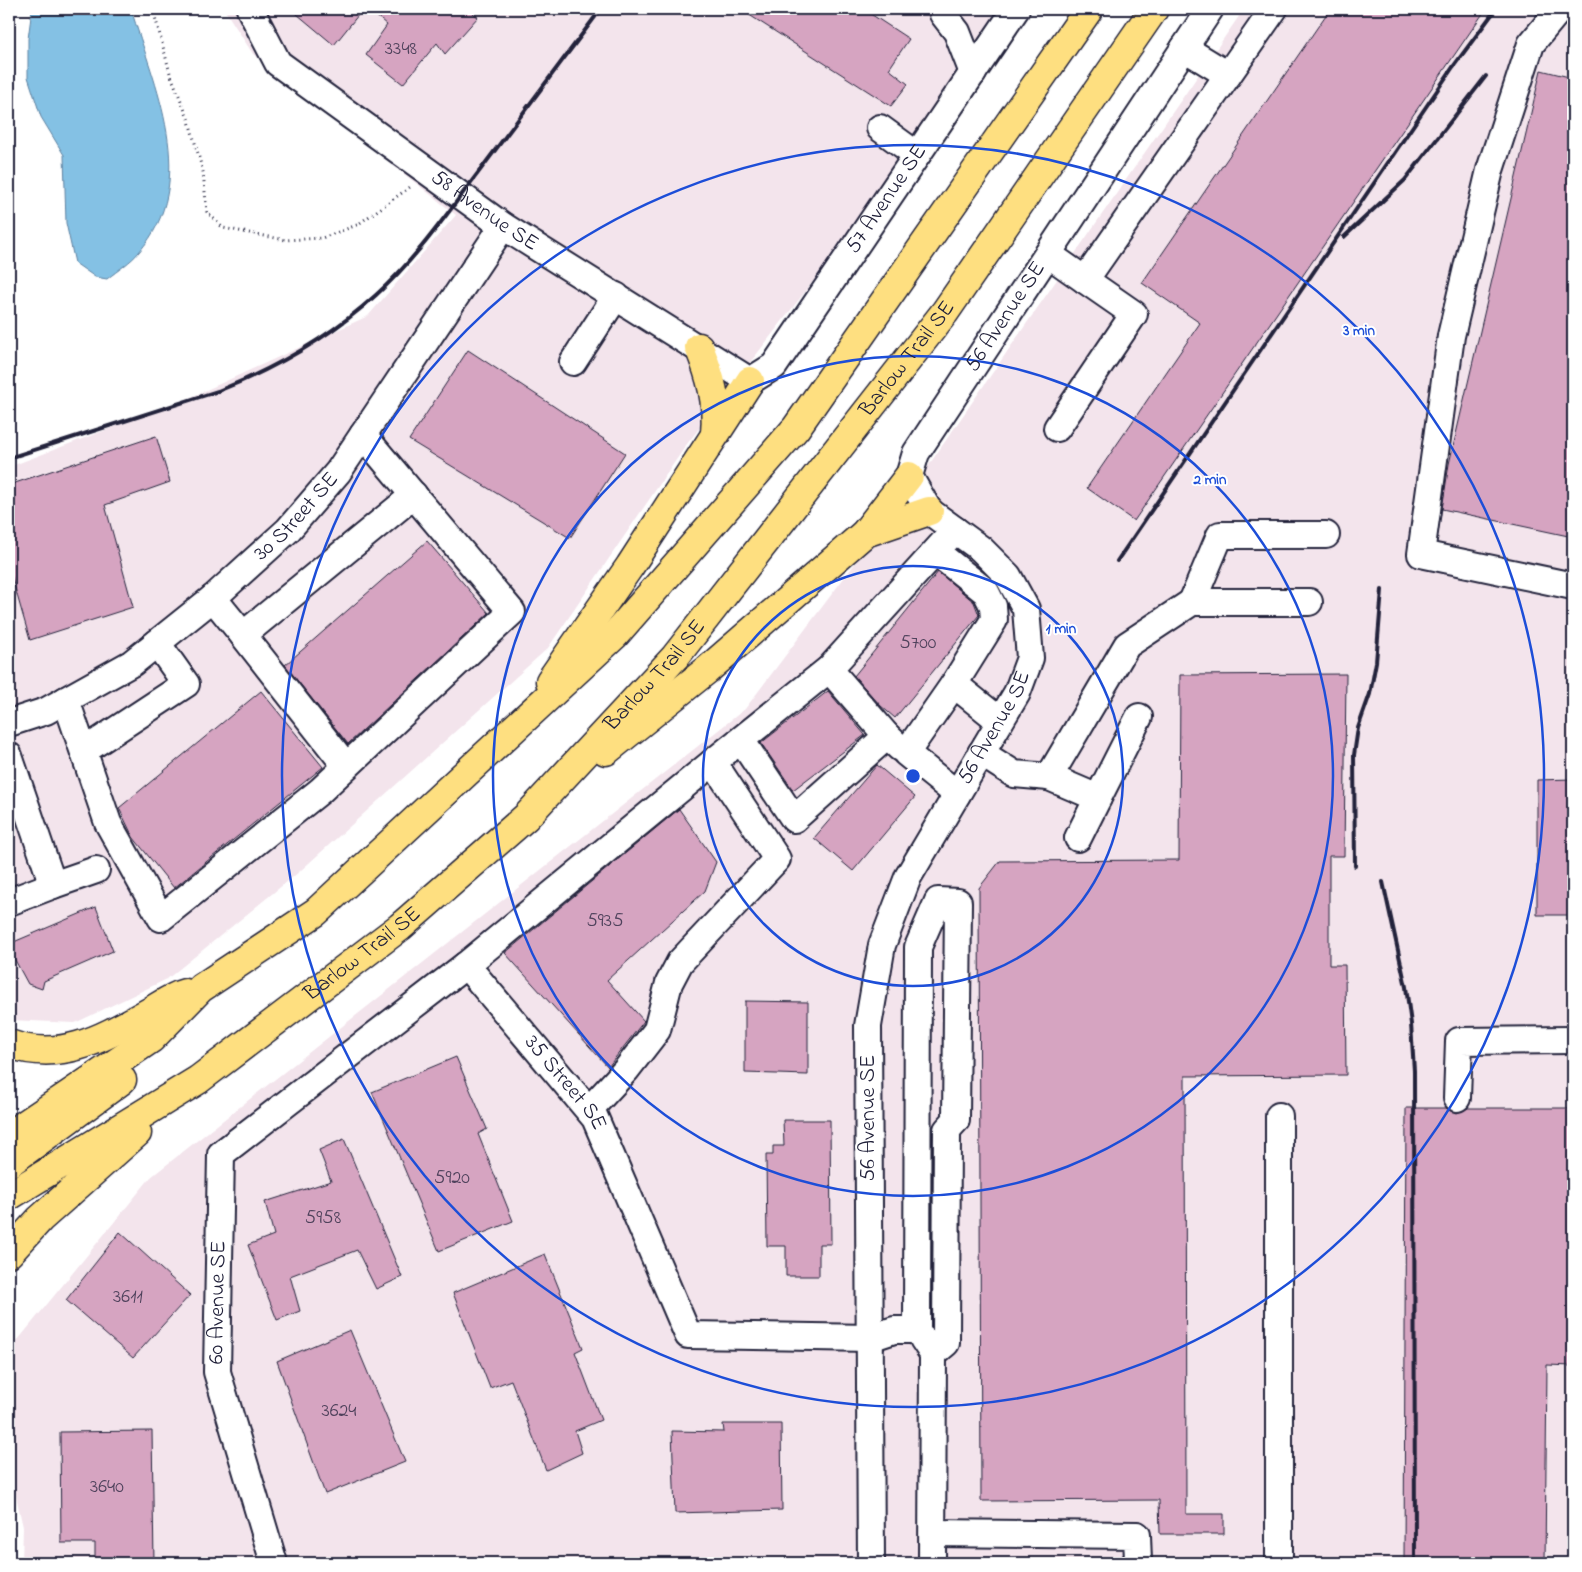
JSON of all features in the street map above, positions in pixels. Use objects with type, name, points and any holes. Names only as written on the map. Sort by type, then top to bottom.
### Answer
[{"type":"main road","points":[[9,1135],[150,1039],[201,988],[316,912],[614,636],[796,428],[1089,9]]},
{"type":"main road","name":"Barlow Trail SE","points":[[9,1196],[198,1080],[400,927],[526,816],[675,657],[939,320],[1154,9]]},
{"type":"main road","points":[[699,347],[710,374],[716,400],[715,434]]},
{"type":"main road","points":[[523,722],[630,566],[750,381]]},
{"type":"main road","points":[[526,816],[707,670],[864,533],[909,476]]},
{"type":"main road","points":[[864,533],[929,511]]},
{"type":"main road","points":[[9,1044],[27,1051],[68,1050],[100,1039],[181,994],[201,988]]},
{"type":"main road","points":[[9,1163],[140,1066],[150,1039]]},
{"type":"main road","points":[[9,1253],[46,1213],[198,1080]]},
{"type":"street","name":"58 Avenue SE","points":[[250,9],[278,63],[503,226],[699,347],[750,381]]},
{"type":"street","name":"57 Avenue SE","points":[[750,381],[774,366],[1016,9]]},
{"type":"street","name":"56 Avenue SE","points":[[871,1563],[870,1017],[882,945],[908,877],[1017,693],[1030,658],[1026,609],[1008,576],[981,549],[929,511],[909,476],[916,453],[1210,9]]},
{"type":"street","points":[[1085,280],[1274,9]]},
{"type":"street","points":[[1560,9],[1531,44],[1490,170],[1451,336],[1421,554],[1573,586]]},
{"type":"street","points":[[943,14],[957,32],[973,73]]},
{"type":"street","points":[[1184,48],[1228,75]]},
{"type":"street","points":[[880,128],[918,155]]},
{"type":"street","name":"30 Street SE","points":[[9,723],[46,711],[132,663],[213,598],[288,530],[338,472],[503,226]]},
{"type":"street","points":[[1048,254],[1134,314],[1057,428]]},
{"type":"street","points":[[573,362],[616,296]]},
{"type":"street","points":[[66,700],[108,823],[161,918],[320,791],[512,612],[363,435]]},
{"type":"street","points":[[243,635],[414,495]]},
{"type":"street","points":[[466,965],[829,669],[955,530]]},
{"type":"street","points":[[1192,602],[1220,535],[1326,535]]},
{"type":"street","points":[[741,740],[794,818],[896,745],[954,684],[994,620],[993,606],[986,592],[936,552]]},
{"type":"street","points":[[213,598],[346,766]]},
{"type":"street","points":[[1049,777],[1127,645],[1192,602],[1309,602]]},
{"type":"street","points":[[84,751],[186,684],[157,643]]},
{"type":"street","points":[[829,669],[896,745],[958,794]]},
{"type":"street","points":[[954,684],[1000,721]]},
{"type":"street","points":[[1078,838],[1139,717]]},
{"type":"street","points":[[982,753],[1014,774],[1049,777],[1098,798]]},
{"type":"street","points":[[9,756],[53,885]]},
{"type":"street","points":[[589,1110],[626,1070],[657,1030],[669,983],[680,962],[777,860],[713,762]]},
{"type":"street","points":[[9,902],[96,870]]},
{"type":"street","points":[[932,1563],[933,1354],[917,1330],[918,948],[938,901],[958,902],[956,1120],[947,1130],[946,1343],[933,1354]]},
{"type":"street","name":"35 Street SE","points":[[466,965],[595,1118],[688,1335],[870,1338]]},
{"type":"street","name":"60 Avenue SE","points":[[274,1563],[217,1372],[221,1154],[466,965]]},
{"type":"street","points":[[1457,1098],[1459,1041],[1573,1040]]},
{"type":"street","points":[[1279,1116],[1279,1563]]},
{"type":"street","points":[[870,1338],[894,1330],[917,1330]]},
{"type":"street","points":[[933,1533],[1137,1535],[1138,1562]]},
{"type":"path","points":[[153,9],[170,73],[188,122],[203,172],[207,212],[223,228],[286,240],[322,238],[357,225],[413,185]]},
{"type":"shaded area","points":[[224,9],[1003,9],[877,199],[687,444],[548,648],[299,872],[167,979],[75,1023],[9,1020],[9,467],[189,398],[368,316],[456,215],[253,54]]},
{"type":"shaded area","points":[[1244,9],[1573,9],[1573,1563],[22,1563],[23,1527],[9,1465],[9,1351],[151,1177],[745,709],[924,472]]},
{"type":"water","points":[[32,9],[131,9],[160,101],[167,132],[170,164],[167,195],[157,224],[139,252],[107,279],[95,277],[75,263],[66,223],[64,155],[41,117],[28,77],[28,39]]},
{"type":"building","points":[[291,9],[363,9],[334,45]]},
{"type":"building","points":[[368,9],[468,9],[478,17],[445,54],[437,43],[403,84],[366,55],[387,25]]},
{"type":"building","points":[[740,9],[863,9],[909,39],[889,69],[908,84],[891,106]]},
{"type":"building","points":[[1330,9],[1486,9],[1134,521],[1087,488],[1200,323],[1142,283]]},
{"type":"building","points":[[1541,70],[1573,78],[1573,537],[1442,509],[1449,464]]},
{"type":"building","points":[[468,350],[625,453],[570,538],[409,440]]},
{"type":"building","points":[[156,436],[170,482],[105,505],[133,607],[30,640],[9,567],[9,485]]},
{"type":"building","points":[[427,541],[489,613],[348,744],[285,665]]},
{"type":"building","points":[[938,572],[974,602],[979,615],[895,718],[881,706],[854,676]]},
{"type":"building","points":[[1346,674],[1344,856],[1329,856],[1329,965],[1345,965],[1346,1075],[1185,1076],[1186,1514],[1224,1514],[1224,1534],[1160,1534],[1159,1500],[981,1501],[979,888],[1000,861],[1179,860],[1180,675]]},
{"type":"building","points":[[261,691],[323,767],[174,888],[133,837],[119,808]]},
{"type":"building","points":[[828,691],[865,735],[793,790],[761,743]]},
{"type":"building","points":[[877,765],[915,797],[853,871],[814,838]]},
{"type":"building","points":[[1573,779],[1573,915],[1537,915],[1537,780]]},
{"type":"building","points":[[679,809],[716,862],[705,891],[607,980],[644,1021],[608,1067],[505,953]]},
{"type":"building","points":[[96,907],[113,951],[44,981],[42,989],[28,984],[9,949],[9,944]]},
{"type":"building","points":[[745,1001],[808,1002],[808,1075],[745,1073]]},
{"type":"building","points":[[456,1057],[487,1129],[478,1134],[513,1221],[439,1251],[372,1092]]},
{"type":"building","points":[[1406,1108],[1446,1108],[1457,1113],[1468,1108],[1573,1108],[1573,1366],[1547,1365],[1545,1563],[1404,1563]]},
{"type":"building","points":[[783,1120],[830,1120],[831,1244],[819,1244],[819,1276],[786,1276],[786,1246],[767,1246],[766,1155],[773,1155],[773,1146],[784,1146]]},
{"type":"building","points":[[344,1139],[402,1277],[376,1289],[357,1250],[290,1276],[300,1311],[277,1320],[248,1245],[274,1235],[265,1202],[331,1181],[319,1150]]},
{"type":"building","points":[[120,1232],[190,1295],[133,1358],[66,1300]]},
{"type":"building","points":[[545,1254],[583,1348],[575,1352],[601,1420],[575,1431],[582,1453],[546,1470],[511,1380],[490,1388],[453,1293]]},
{"type":"building","points":[[350,1330],[405,1462],[325,1494],[277,1361]]},
{"type":"building","points":[[723,1424],[781,1424],[782,1510],[675,1513],[672,1431],[724,1432]]},
{"type":"building","points":[[152,1431],[154,1563],[95,1563],[95,1543],[61,1543],[60,1432]]},
{"type":"railway","points":[[9,458],[218,391],[281,362],[340,324],[391,281],[417,252],[601,9]]},
{"type":"railway","points":[[1117,561],[1453,67],[1496,9]]},
{"type":"railway","points":[[1344,237],[1405,180],[1486,76]]},
{"type":"railway","points":[[1355,866],[1354,755],[1358,728],[1370,694],[1376,662],[1382,590]]},
{"type":"railway","points":[[1383,882],[1406,987],[1414,1071],[1415,1563]]}]
